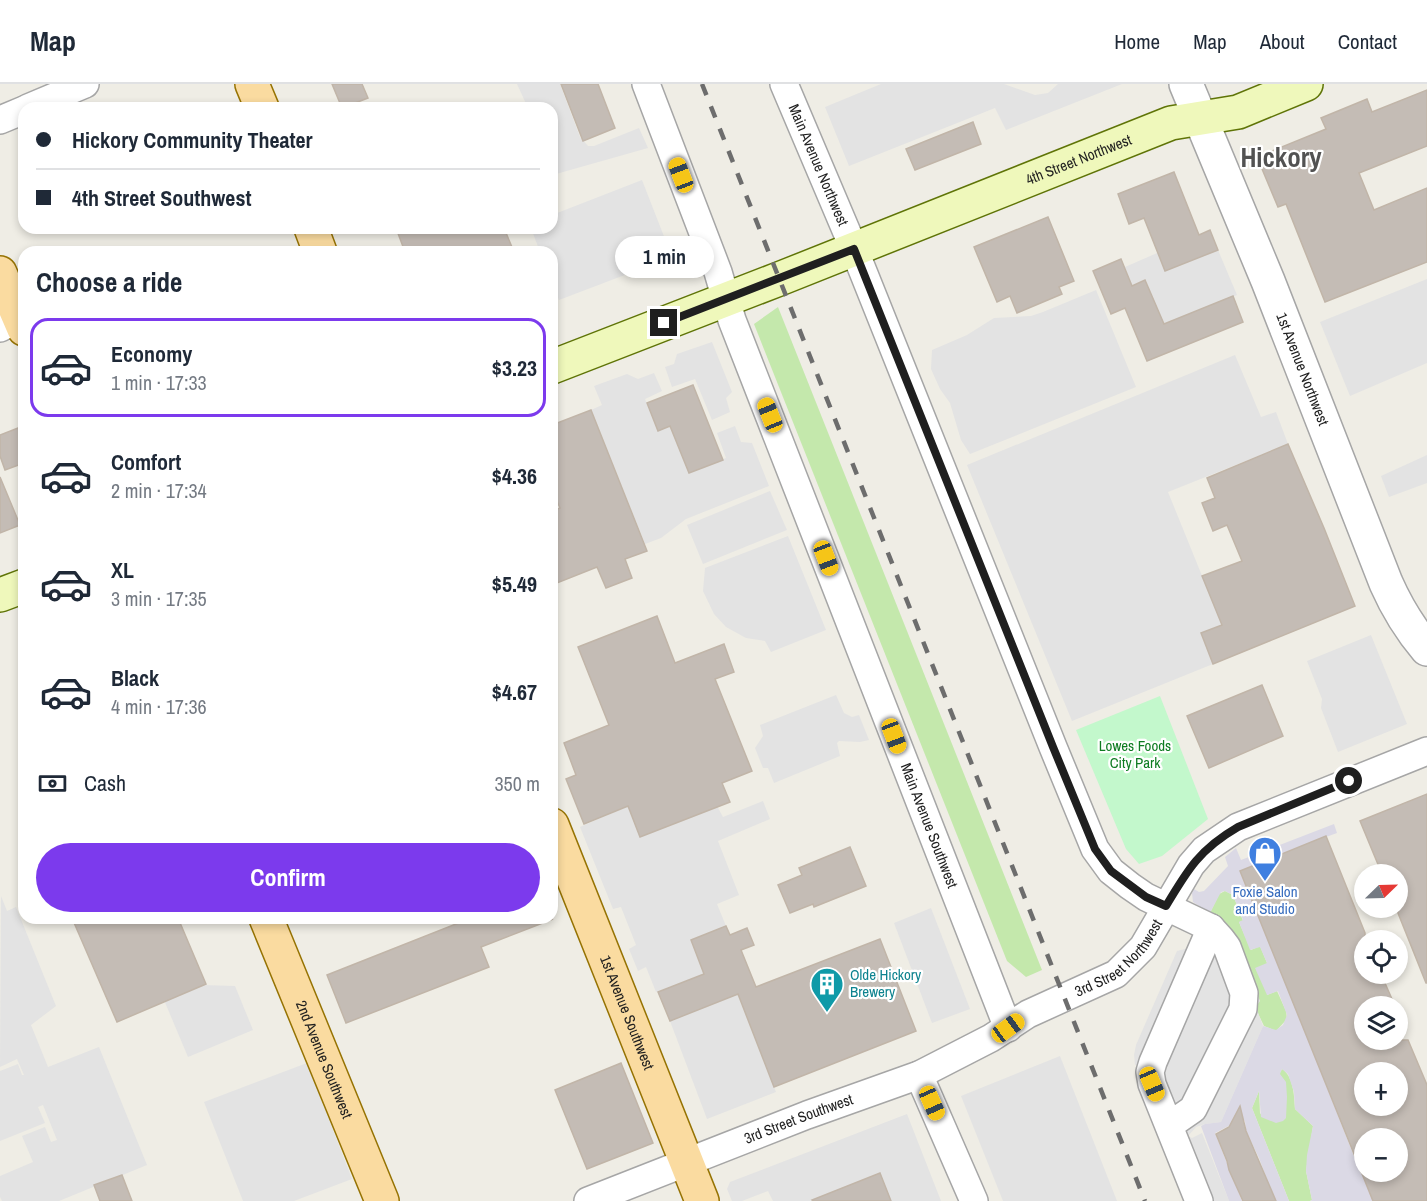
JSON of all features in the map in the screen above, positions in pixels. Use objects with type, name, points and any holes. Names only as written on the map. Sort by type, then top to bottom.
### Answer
[{"type":"main road","points":[[252,84],[260,102]]},
{"type":"main road","name":"4th Street Northwest","points":[[558,365],[1171,123],[1238,112],[1306,84]]},
{"type":"main road","points":[[0,273],[14,325]]},
{"type":"main road","points":[[0,595],[18,588]]},
{"type":"main road","name":"1st Avenue Southwest","points":[[558,840],[702,1201]]},
{"type":"main road","name":"2nd Avenue Southwest","points":[[268,924],[382,1201]]},
{"type":"street","points":[[42,102],[85,84]]},
{"type":"street","name":"Main Avenue Southwest","points":[[646,84],[718,272],[732,320],[1008,1028]]},
{"type":"street","name":"Main Avenue Northwest","points":[[784,84],[854,249],[1095,849],[1111,871],[1146,897],[1211,928],[1227,947],[1244,993],[1243,1009],[1193,1109],[1170,1125]]},
{"type":"street","name":"1st Avenue Northwest","points":[[1186,84],[1268,282],[1386,583],[1412,631],[1427,649]]},
{"type":"street","points":[[0,120],[18,112]]},
{"type":"street","name":"3rd Street Northwest","points":[[1008,1028],[1028,1014],[1116,974],[1143,947],[1191,865],[1204,850],[1224,835],[1259,818],[1427,751]]},
{"type":"street","points":[[1199,1201],[1152,1084],[1150,1072],[1211,928]]},
{"type":"street","name":"3rd Street Southwest","points":[[588,1201],[807,1115],[919,1075],[1008,1028]]},
{"type":"street","points":[[919,1075],[974,1201]]},
{"type":"green space","points":[[778,307],[1042,970],[1026,977],[1007,961],[754,324]]},
{"type":"green space","name":"Lowes Foods City Park","points":[[1160,696],[1208,819],[1162,856],[1139,864],[1126,849],[1076,730]]},
{"type":"green space","points":[[1225,891],[1233,895],[1243,921],[1239,922],[1251,950],[1260,946],[1267,963],[1267,995],[1277,991],[1286,1011],[1287,1019],[1276,1031],[1264,1026],[1210,913],[1219,894]]},
{"type":"green space","points":[[1282,1069],[1291,1082],[1295,1109],[1313,1126],[1306,1171],[1312,1200],[1310,1201],[1289,1201],[1252,1108],[1259,1091],[1260,1114],[1286,1097],[1284,1080],[1279,1074]]},
{"type":"shaded area","points":[[517,84],[560,84],[580,137],[588,146],[594,146],[639,128],[648,148],[558,173],[558,102],[525,102]]},
{"type":"shaded area","points":[[881,84],[1004,84],[1035,95],[1048,93],[1058,84],[1122,84],[1006,130],[995,108],[849,166],[825,107]]},
{"type":"shaded area","points":[[642,180],[672,257],[559,300],[558,246],[538,246],[533,234],[558,234],[558,213]]},
{"type":"shaded area","points":[[1164,250],[1172,268],[1218,250],[1237,295],[1163,325],[1146,281],[1132,286],[1125,267]]},
{"type":"shaded area","points":[[1427,279],[1427,363],[1350,396],[1320,322]]},
{"type":"shaded area","points":[[1096,290],[1136,387],[970,454],[961,440],[950,403],[940,389],[931,369],[932,350],[967,335],[994,318],[1031,316]]},
{"type":"shaded area","points":[[712,342],[732,392],[726,398],[730,412],[712,420],[695,379],[672,387],[665,367],[674,364],[677,354]]},
{"type":"shaded area","points":[[1235,355],[1261,417],[1276,412],[1288,444],[1168,492],[1222,625],[1201,633],[1213,664],[1072,721],[967,465]]},
{"type":"shaded area","points":[[654,373],[662,391],[645,399],[658,431],[670,426],[689,473],[726,458],[717,433],[735,426],[741,442],[752,443],[769,486],[686,519],[661,538],[645,544],[591,410],[602,405],[594,386],[627,374],[638,379]]},
{"type":"shaded area","points":[[1427,455],[1427,483],[1389,497],[1381,476]]},
{"type":"shaded area","points":[[770,491],[787,530],[703,564],[687,525]]},
{"type":"shaded area","points":[[788,536],[826,630],[771,652],[765,641],[746,638],[726,627],[714,614],[703,591],[705,568]]},
{"type":"shaded area","points":[[1371,635],[1407,724],[1338,752],[1321,708],[1322,699],[1307,661]]},
{"type":"shaded area","points":[[836,695],[844,713],[852,717],[859,715],[869,740],[839,741],[837,743],[840,756],[774,783],[768,768],[763,768],[755,748],[763,736],[760,725]]},
{"type":"shaded area","points":[[763,801],[770,819],[718,841],[739,895],[717,904],[726,926],[691,940],[704,974],[656,992],[646,967],[638,971],[629,949],[636,945],[621,907],[613,909],[580,827],[628,806],[717,806],[723,817]]},
{"type":"shaded area","points":[[1334,824],[1337,833],[1326,837],[1287,986],[1354,1156],[1354,1182],[1385,1182],[1382,1195],[1372,1199],[1373,1201],[1310,1201],[1312,1200],[1306,1171],[1313,1126],[1295,1109],[1294,1092],[1288,1074],[1282,1069],[1280,1074],[1286,1082],[1286,1118],[1276,1123],[1261,1117],[1259,1091],[1252,1108],[1289,1201],[1275,1201],[1246,1131],[1245,1121],[1242,1119],[1215,1133],[1242,1201],[1229,1201],[1201,1126],[1221,1122],[1263,1026],[1276,1030],[1283,1025],[1287,1015],[1278,991],[1267,995],[1255,968],[1267,963],[1260,947],[1250,950],[1239,922],[1243,920],[1233,895],[1225,891],[1221,892],[1210,913],[1193,902],[1194,889],[1199,892],[1204,891],[1228,866],[1225,857],[1236,848],[1241,860]]},
{"type":"shaded area","points":[[1,896],[7,911],[16,907],[18,924],[23,924],[56,1006],[31,1025],[48,1067],[99,1047],[147,1165],[59,1201],[2,1201],[0,1176],[33,1162],[22,1136],[45,1127],[51,1142],[57,1140],[43,1105],[38,1107],[45,1123],[0,1141],[0,1071],[18,1064],[24,1075],[17,1059],[0,1067]]},
{"type":"shaded area","points":[[931,908],[970,1009],[932,1023],[894,923]]},
{"type":"shaded area","points":[[1210,913],[1224,921],[1233,933],[1260,1001],[1256,1007],[1263,1026],[1221,1122],[1196,1127],[1188,1136],[1192,1138],[1202,1133],[1229,1201],[1188,1201],[1146,1063],[1135,1065],[1134,1055],[1136,1045],[1177,951],[1189,948]]},
{"type":"shaded area","points":[[202,985],[235,986],[253,1030],[188,1057],[164,1000]]},
{"type":"shaded area","points":[[738,994],[776,1092],[707,1119],[670,1021]]},
{"type":"shaded area","points":[[1060,1056],[1117,1201],[1003,1201],[961,1096]]},
{"type":"shaded area","points":[[307,1063],[352,1179],[294,1201],[243,1201],[204,1102]]},
{"type":"shaded area","points":[[907,1114],[941,1201],[891,1201],[880,1173],[810,1201],[773,1201],[768,1191],[742,1201],[732,1201],[727,1189],[730,1182]]},
{"type":"building","points":[[332,84],[362,84],[368,98],[358,102],[340,102]]},
{"type":"building","points":[[561,84],[598,84],[615,128],[583,141]]},
{"type":"building","points":[[1427,90],[1427,146],[1359,173],[1374,210],[1427,188],[1427,262],[1325,302],[1286,204],[1278,207],[1257,157],[1326,129],[1321,118],[1367,99],[1372,112]]},
{"type":"building","points":[[973,122],[981,144],[915,170],[906,149]]},
{"type":"building","points":[[1174,172],[1199,235],[1210,230],[1218,250],[1165,271],[1144,218],[1129,224],[1118,194]]},
{"type":"building","points":[[1048,217],[1074,281],[1059,287],[1062,294],[1017,313],[1010,296],[997,302],[974,247]]},
{"type":"building","points":[[398,234],[506,234],[512,246],[403,246]]},
{"type":"building","points":[[1121,259],[1132,286],[1145,280],[1164,324],[1233,296],[1243,322],[1147,361],[1125,308],[1111,314],[1093,271]]},
{"type":"building","points":[[693,385],[723,460],[689,473],[670,426],[658,431],[647,403]]},
{"type":"building","points":[[591,410],[647,551],[625,559],[632,578],[606,588],[597,567],[558,583],[558,509],[560,508],[558,503],[558,423]]},
{"type":"building","points":[[18,428],[18,465],[5,470],[0,456],[0,435]]},
{"type":"building","points":[[1288,444],[1355,606],[1213,664],[1201,633],[1222,625],[1202,576],[1242,561],[1227,525],[1213,531],[1202,503],[1215,498],[1207,478]]},
{"type":"building","points":[[0,477],[18,520],[18,526],[0,533]]},
{"type":"building","points":[[657,616],[675,663],[724,644],[734,672],[715,679],[752,771],[722,783],[730,802],[640,837],[628,806],[584,824],[566,779],[576,775],[564,743],[609,725],[578,647]]},
{"type":"building","points":[[1262,685],[1283,736],[1209,768],[1187,716]]},
{"type":"building","points":[[1427,794],[1427,983],[1408,938],[1408,930],[1405,930],[1400,918],[1408,918],[1408,864],[1378,864],[1360,821]]},
{"type":"building","points":[[1326,836],[1354,906],[1354,918],[1359,918],[1364,930],[1354,930],[1354,984],[1385,984],[1391,996],[1354,996],[1354,1050],[1408,1050],[1408,1040],[1427,1085],[1427,1201],[1373,1201],[1365,1182],[1408,1182],[1408,1128],[1354,1128],[1354,1154],[1240,871]]},
{"type":"building","points":[[850,847],[866,886],[814,907],[813,904],[790,913],[778,885],[802,875],[799,868]]},
{"type":"building","points":[[75,924],[181,924],[206,984],[117,1022]]},
{"type":"building","points":[[456,924],[540,924],[481,947],[489,967],[346,1023],[327,975]]},
{"type":"building","name":"Olde Hickory Brewery","points":[[726,926],[730,935],[747,928],[754,945],[741,950],[756,987],[880,939],[916,1031],[774,1087],[738,994],[670,1021],[658,992],[704,974],[691,940]]},
{"type":"building","points":[[621,1063],[653,1143],[587,1169],[555,1090]]},
{"type":"building","points":[[1240,1106],[1246,1131],[1276,1201],[1243,1201],[1229,1170],[1216,1134],[1229,1127]]},
{"type":"building","points":[[880,1173],[891,1201],[812,1200]]},
{"type":"building","points":[[122,1175],[132,1201],[100,1201],[94,1185]]},
{"type":"railway","points":[[702,84],[1145,1201]]},
{"type":"place","name":"Foxie Salon and Studio","points":[[1265,882]]},
{"type":"place","name":"Olde Hickory Brewery","points":[[827,1013]]},
{"type":"district","name":"Hickory","points":[[1281,158]]},
{"type":"route","points":[[664,323],[854,249],[1095,849],[1111,871],[1146,897],[1166,906],[1191,865],[1204,850],[1224,835],[1349,781]]}]
